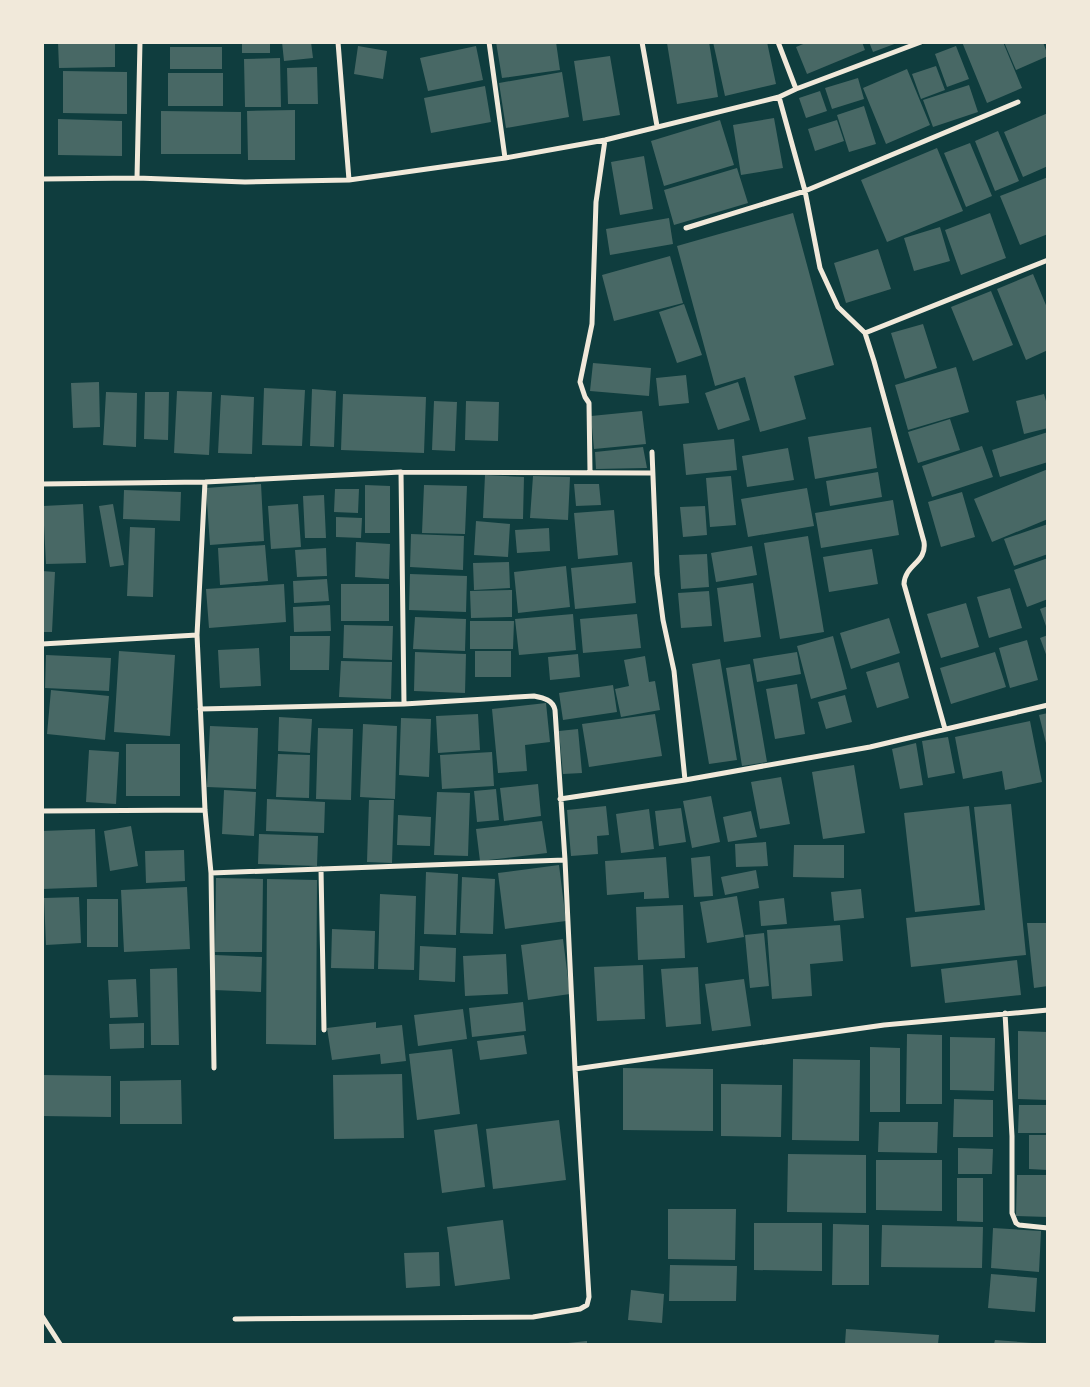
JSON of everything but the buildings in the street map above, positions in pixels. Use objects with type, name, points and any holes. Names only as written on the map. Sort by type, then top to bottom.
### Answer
[{"type":"street","points":[[137,178],[140,42]]},
{"type":"street","points":[[338,42],[349,180]]},
{"type":"street","points":[[489,42],[506,158]]},
{"type":"street","points":[[642,42],[657,126]]},
{"type":"street","points":[[778,42],[796,89]]},
{"type":"street","points":[[42,179],[137,178],[245,182],[349,180],[506,158],[605,140],[779,98],[796,89],[921,42]]},
{"type":"street","points":[[779,98],[805,191],[820,268],[838,307],[864,333],[874,361],[924,542],[925,550],[904,576],[904,584],[945,729]]},
{"type":"street","points":[[686,228],[805,191],[1018,102]]},
{"type":"street","points":[[590,472],[589,403],[580,382],[592,324],[596,202],[605,140]]},
{"type":"street","points":[[864,333],[1048,260]]},
{"type":"street","points":[[652,452],[657,574],[663,620],[674,671],[685,780]]},
{"type":"street","points":[[401,472],[404,704]]},
{"type":"street","points":[[42,484],[205,482],[401,472],[652,473]]},
{"type":"street","points":[[205,482],[197,635],[205,810],[211,872],[214,1068]]},
{"type":"street","points":[[42,644],[197,635]]},
{"type":"street","points":[[200,709],[404,704],[534,696],[549,700],[555,710],[565,860],[589,1297],[587,1305],[580,1309],[533,1317],[234,1319]]},
{"type":"street","points":[[560,798],[685,780],[870,747],[1048,705]]},
{"type":"street","points":[[42,811],[205,810]]},
{"type":"street","points":[[211,872],[565,860]]},
{"type":"street","points":[[322,869],[324,1030]]},
{"type":"street","points":[[575,1069],[884,1025],[1048,1010]]},
{"type":"street","points":[[1005,1013],[1012,1136],[1012,1213],[1016,1223],[1019,1225],[1048,1228]]},
{"type":"street","points":[[42,1316],[60,1344]]}]
